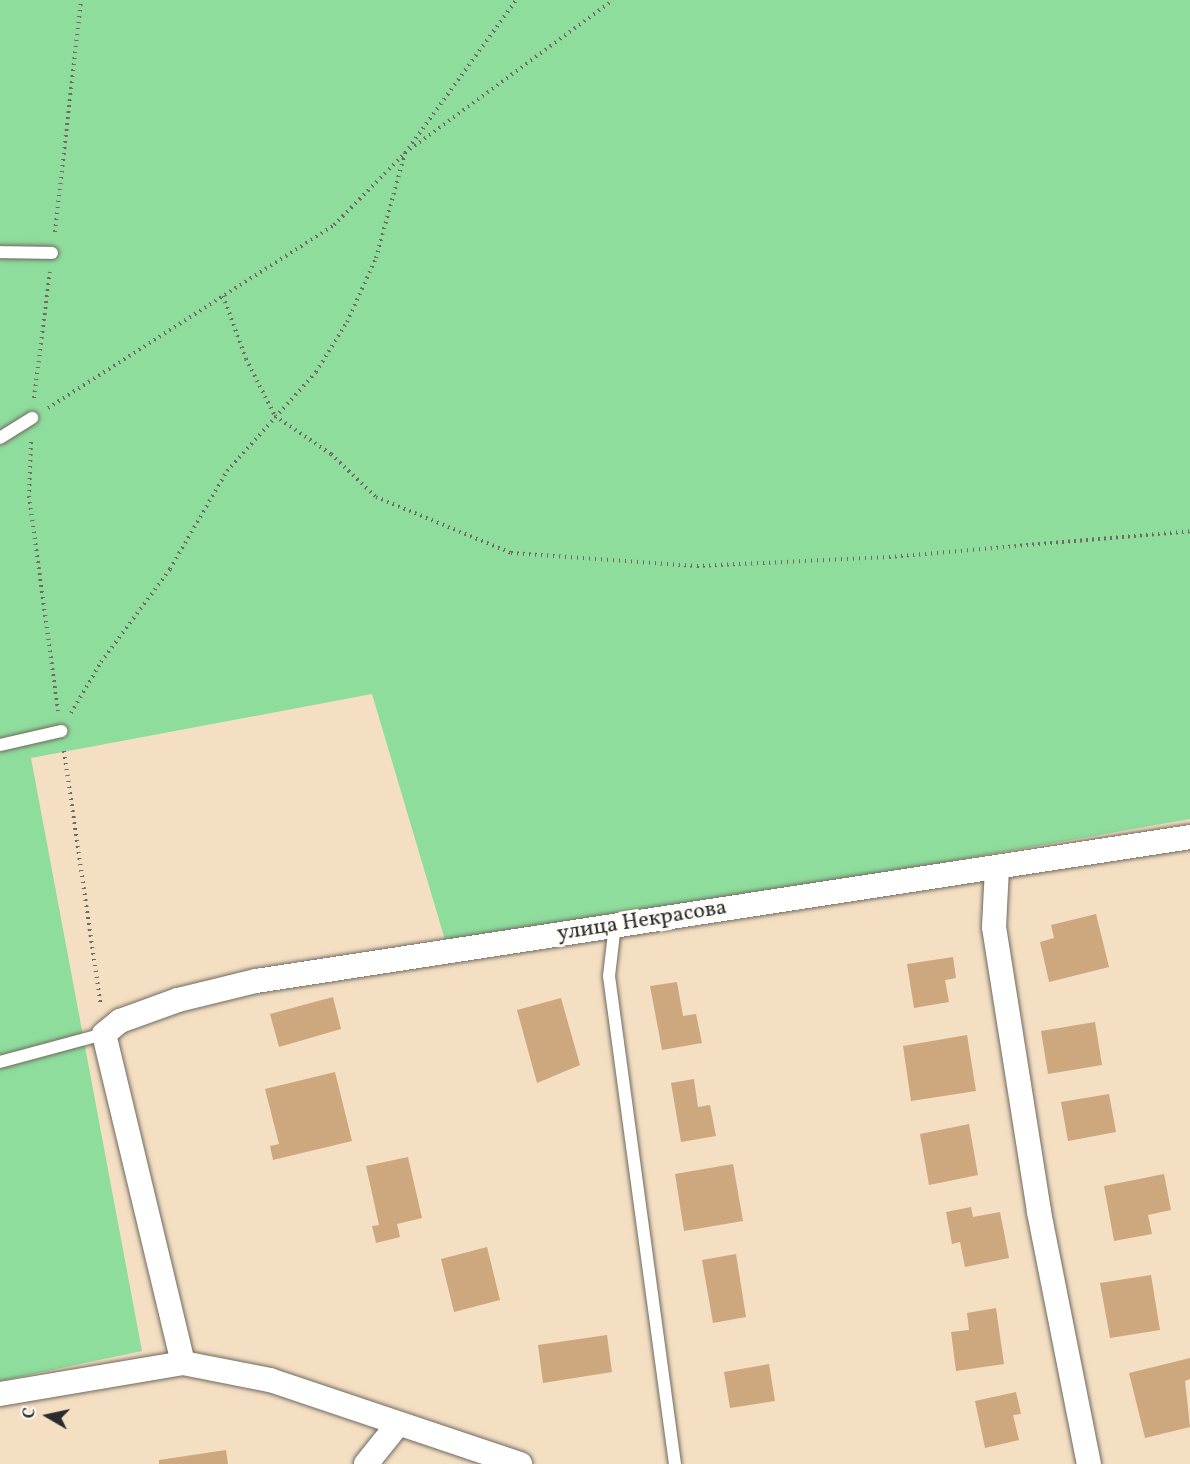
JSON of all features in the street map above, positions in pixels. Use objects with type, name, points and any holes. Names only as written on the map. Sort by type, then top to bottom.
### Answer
[{"type":"street","name":"улица Некрасова","points":[[104,1034],[140,1011],[256,981],[1190,837]]},
{"type":"street","points":[[997,868],[994,927],[1039,1212],[1089,1464]]},
{"type":"street","points":[[104,1034],[183,1364]]},
{"type":"street","points":[[0,1395],[183,1364],[270,1380],[520,1464]]},
{"type":"street","points":[[366,1464],[398,1424]]},
{"type":"lane","points":[[0,252],[52,253]]},
{"type":"lane","points":[[0,438],[32,418]]},
{"type":"lane","points":[[0,745],[61,731]]},
{"type":"lane","points":[[615,926],[609,976],[675,1464]]},
{"type":"lane","points":[[0,1062],[104,1034]]},
{"type":"path","points":[[81,0],[32,418],[29,496],[61,731],[84,873],[104,1034]]},
{"type":"path","points":[[32,418],[334,225],[405,153],[516,0]]},
{"type":"path","points":[[61,731],[101,662],[170,569],[227,471],[316,372],[347,322],[376,258],[405,153],[613,0]]},
{"type":"path","points":[[223,296],[246,358],[275,416],[331,454],[376,497],[511,553],[697,566],[889,557],[1190,531]]},
{"type":"green space","points":[[0,0],[1190,0],[1190,819],[448,950],[372,694],[31,758],[142,1351],[0,1381]]},
{"type":"building","points":[[1096,914],[1109,967],[1049,982],[1040,942],[1054,938],[1051,925]]},
{"type":"building","points":[[953,957],[956,978],[945,980],[949,1002],[914,1008],[907,964]]},
{"type":"building","points":[[677,982],[683,1016],[696,1014],[702,1043],[662,1050],[650,986]]},
{"type":"building","points":[[333,997],[341,1029],[279,1047],[270,1014]]},
{"type":"building","points":[[561,998],[580,1065],[537,1083],[517,1010]]},
{"type":"building","points":[[1095,1022],[1102,1065],[1048,1074],[1041,1031]]},
{"type":"building","points":[[967,1035],[976,1091],[911,1101],[903,1046]]},
{"type":"building","points":[[335,1072],[352,1141],[273,1160],[270,1146],[279,1144],[265,1089]]},
{"type":"building","points":[[694,1079],[698,1107],[710,1105],[716,1136],[681,1142],[671,1083]]},
{"type":"building","points":[[1109,1094],[1116,1132],[1068,1141],[1061,1102]]},
{"type":"building","points":[[969,1124],[978,1175],[929,1185],[920,1134]]},
{"type":"building","points":[[408,1157],[422,1218],[397,1224],[400,1237],[376,1243],[372,1226],[379,1225],[366,1166]]},
{"type":"building","points":[[733,1164],[743,1221],[684,1231],[675,1174]]},
{"type":"building","points":[[1164,1174],[1171,1210],[1148,1215],[1152,1234],[1114,1241],[1104,1186]]},
{"type":"building","points":[[971,1207],[973,1217],[1000,1212],[1009,1258],[965,1267],[960,1242],[952,1244],[946,1212]]},
{"type":"building","points":[[487,1247],[500,1300],[454,1312],[441,1259]]},
{"type":"building","points":[[736,1254],[746,1317],[713,1323],[702,1260]]},
{"type":"building","points":[[1151,1275],[1160,1330],[1110,1338],[1100,1283]]},
{"type":"building","points":[[996,1308],[1004,1364],[956,1371],[951,1332],[969,1330],[967,1313]]},
{"type":"building","points":[[607,1335],[612,1372],[543,1383],[538,1345]]},
{"type":"building","points":[[1190,1358],[1190,1379],[1185,1381],[1190,1427],[1145,1438],[1129,1373]]},
{"type":"building","points":[[769,1364],[775,1401],[730,1408],[724,1372]]},
{"type":"building","points":[[1016,1392],[1021,1414],[1013,1415],[1019,1440],[985,1448],[975,1401]]},
{"type":"building","points":[[226,1450],[228,1464],[159,1464],[159,1460]]}]
